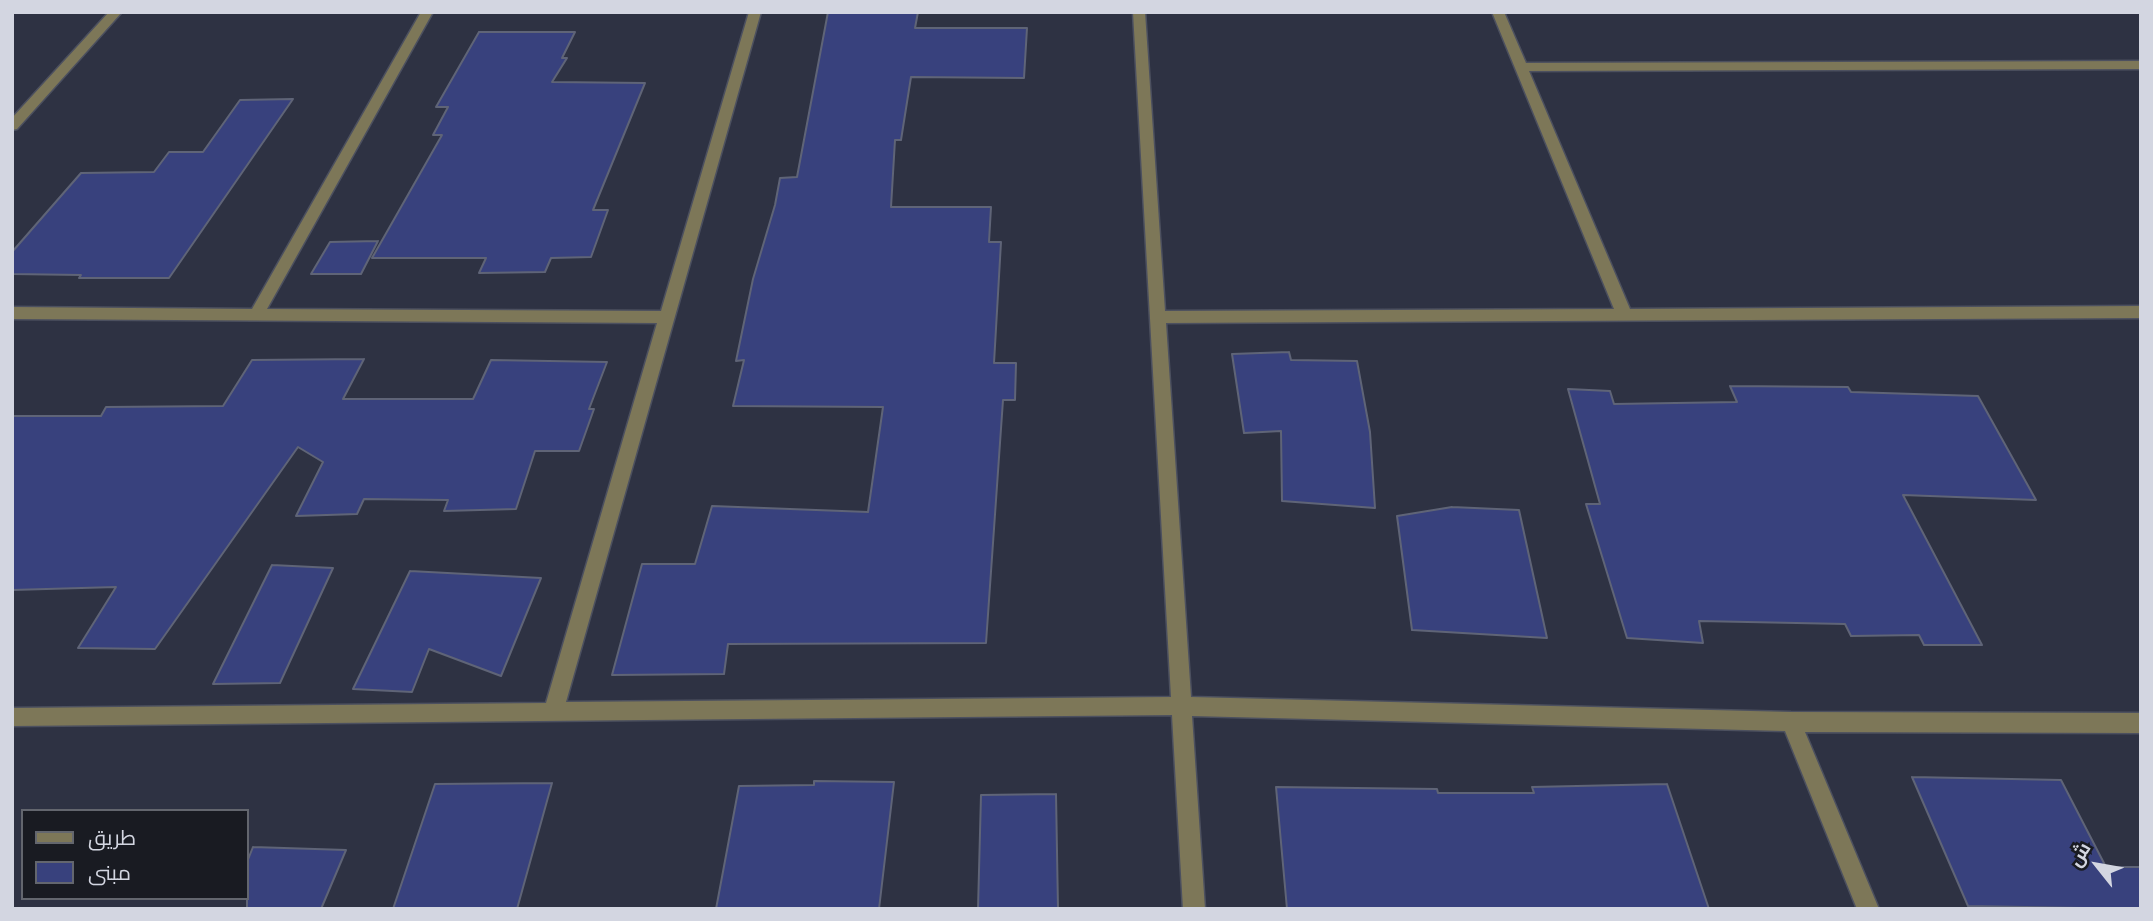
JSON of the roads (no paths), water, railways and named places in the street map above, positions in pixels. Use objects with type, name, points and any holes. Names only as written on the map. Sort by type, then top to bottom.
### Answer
[{"type":"street","points":[[12,126],[116,12]]},
{"type":"street","points":[[256,315],[427,12]]},
{"type":"street","points":[[553,712],[755,12]]},
{"type":"street","points":[[1139,12],[1194,909]]},
{"type":"street","points":[[1498,12],[1624,314]]},
{"type":"street","points":[[1519,67],[2141,65]]},
{"type":"street","points":[[1158,317],[2141,312]]},
{"type":"street","points":[[12,313],[667,317]]},
{"type":"street","points":[[12,717],[1182,706],[1791,722],[2141,723]]},
{"type":"street","points":[[1791,722],[1868,909]]}]
